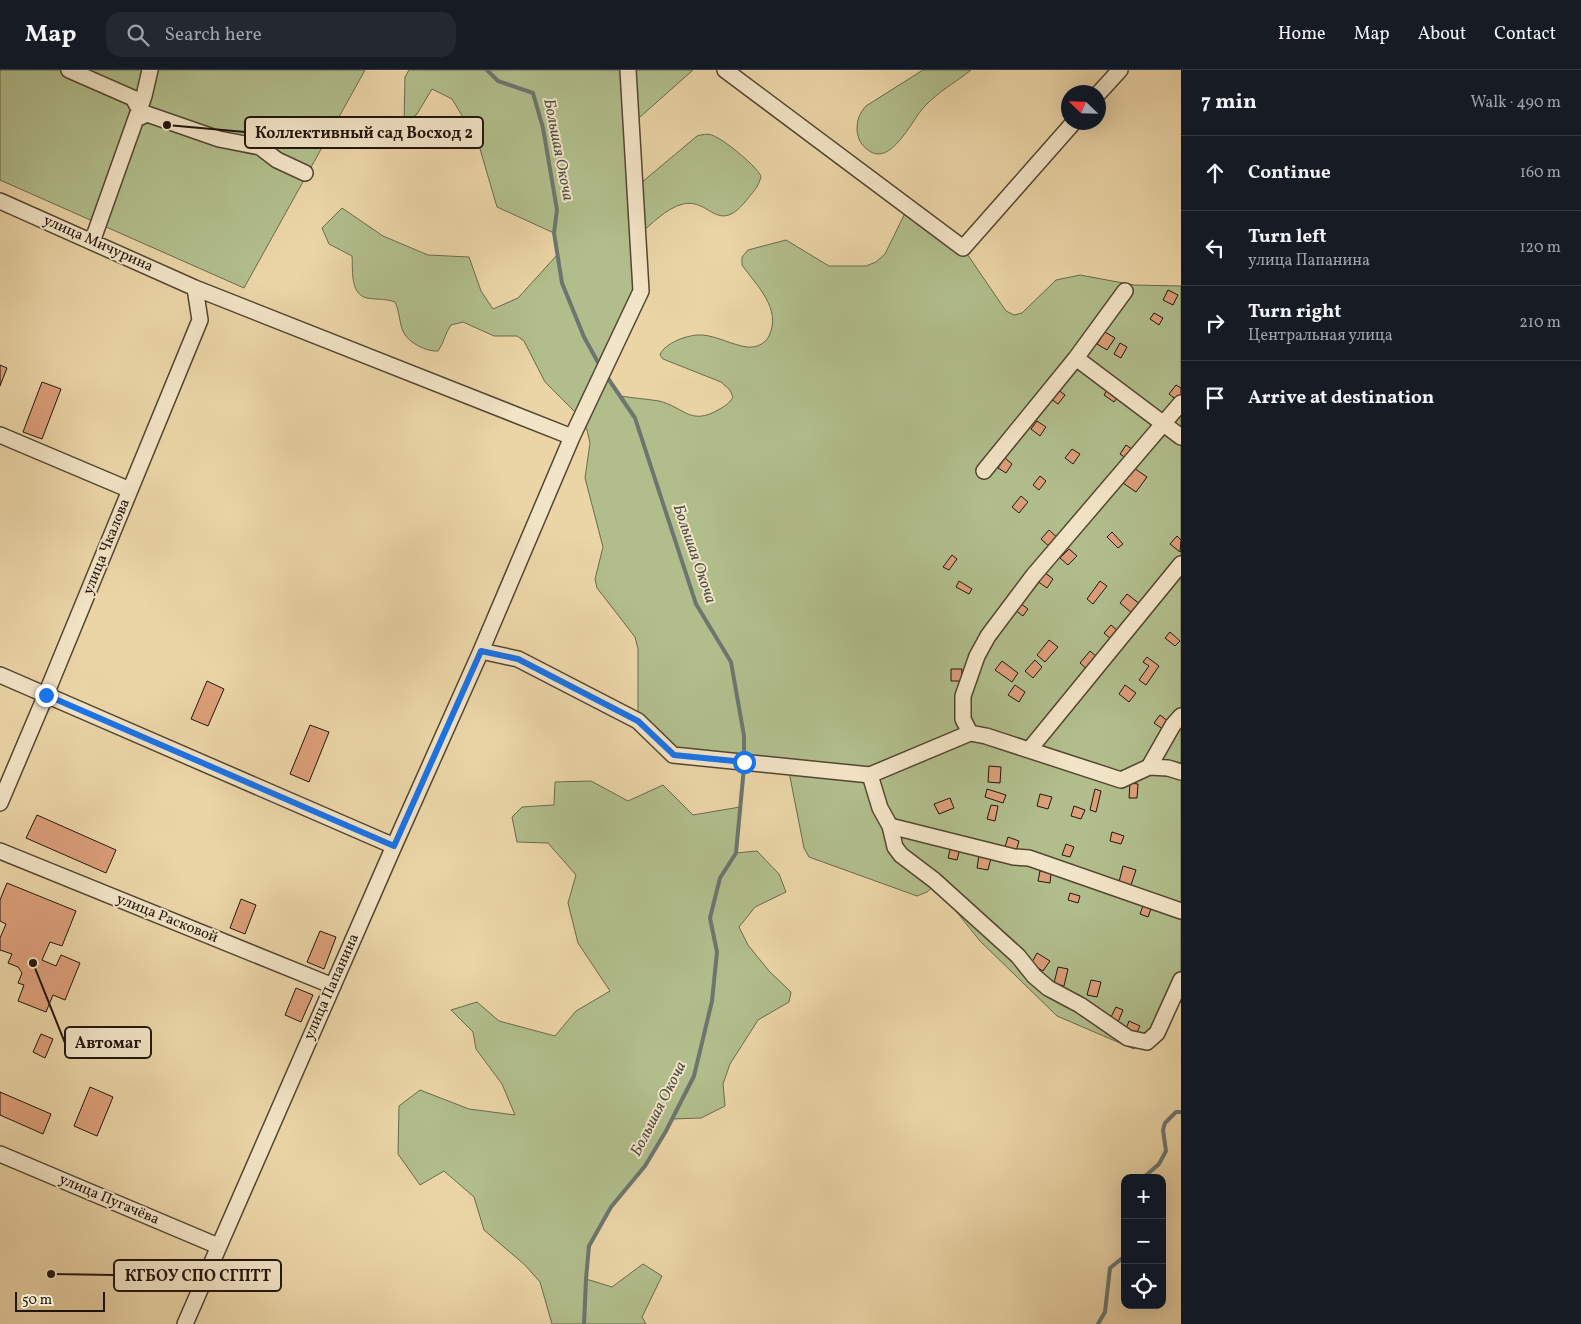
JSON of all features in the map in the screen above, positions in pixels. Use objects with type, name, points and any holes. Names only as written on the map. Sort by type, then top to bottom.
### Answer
[{"type":"street","points":[[70,70],[133,98],[138,114]]},
{"type":"street","points":[[92,242],[138,114],[150,70]]},
{"type":"street","points":[[725,70],[963,248],[1067,130]]},
{"type":"street","points":[[1106,85],[1120,70]]},
{"type":"street","name":"улица Папанина","points":[[185,1324],[481,651],[572,437],[641,291],[631,72]]},
{"type":"street","points":[[138,114],[147,114],[219,139],[260,147],[278,160],[304,173]]},
{"type":"street","name":"улица Мичурина","points":[[0,201],[195,288],[572,437]]},
{"type":"street","name":"улица Чкалова","points":[[0,803],[200,320],[195,288]]},
{"type":"street","points":[[984,471],[1076,358],[1125,292]]},
{"type":"street","points":[[1076,358],[1181,437]]},
{"type":"street","points":[[970,733],[963,719],[963,696],[977,656],[988,636],[1033,576],[1181,403]]},
{"type":"street","points":[[0,435],[130,490]]},
{"type":"street","points":[[1029,750],[1181,564]]},
{"type":"street","points":[[481,651],[518,659],[638,721],[674,755],[870,775],[970,733],[986,736],[1121,780],[1149,767],[1168,768],[1181,772]]},
{"type":"street","points":[[0,675],[394,846]]},
{"type":"street","points":[[1149,767],[1173,725],[1181,716]]},
{"type":"street","points":[[870,775],[880,808],[890,826],[895,847],[901,855],[934,880],[1018,956],[1034,976],[1048,988],[1080,1005],[1128,1038],[1147,1042],[1157,1033],[1181,980]]},
{"type":"street","points":[[890,826],[1014,857],[1029,858],[1181,911]]},
{"type":"street","name":"улица Расковой","points":[[0,851],[333,986]]},
{"type":"street","name":"улица Пугачёва","points":[[0,1156],[218,1246]]},
{"type":"green space","points":[[0,70],[365,70],[244,288],[0,180]]},
{"type":"green space","points":[[409,70],[693,70],[631,125],[635,188],[697,136],[705,134],[714,136],[727,144],[747,160],[761,176],[757,187],[745,202],[727,215],[720,216],[700,206],[683,204],[665,213],[638,235],[641,291],[603,371],[620,396],[659,401],[694,416],[708,414],[725,406],[733,397],[730,390],[721,382],[663,359],[660,355],[672,343],[697,335],[713,337],[747,347],[760,345],[767,339],[772,326],[772,316],[766,298],[742,265],[742,257],[748,250],[786,240],[829,266],[866,266],[876,262],[885,254],[908,207],[963,248],[1006,311],[1014,315],[1022,313],[1056,280],[1080,275],[1134,285],[1181,286],[1181,1002],[1134,1049],[1057,1016],[980,941],[935,885],[927,892],[917,896],[809,857],[804,848],[788,767],[673,755],[638,721],[638,649],[635,637],[597,588],[595,579],[603,547],[585,478],[590,443],[587,430],[581,418],[545,382],[524,341],[517,336],[494,336],[463,322],[451,325],[438,351],[429,350],[414,343],[406,337],[402,329],[395,302],[367,298],[356,290],[353,279],[352,256],[329,244],[322,228],[342,208],[383,236],[428,255],[469,257],[481,291],[493,309],[518,298],[557,255],[554,233],[497,207],[478,142],[452,99],[432,89],[417,114],[404,124],[405,77]]},
{"type":"green space","points":[[923,70],[971,70],[930,101],[893,147],[885,153],[877,154],[868,150],[862,144],[857,133],[858,120],[866,106]]},
{"type":"green space","points":[[591,781],[628,801],[663,785],[693,815],[740,807],[736,853],[757,851],[779,874],[786,892],[755,907],[739,927],[748,945],[769,971],[791,992],[789,1002],[758,1020],[730,1064],[723,1084],[725,1106],[701,1118],[672,1119],[645,1166],[611,1207],[589,1246],[586,1279],[612,1287],[643,1264],[662,1276],[642,1317],[646,1324],[552,1324],[540,1282],[525,1265],[484,1230],[474,1197],[444,1171],[420,1185],[398,1154],[399,1106],[420,1090],[469,1109],[515,1115],[502,1084],[476,1049],[473,1032],[451,1010],[477,1002],[499,1021],[555,1036],[576,1011],[610,991],[578,943],[568,903],[576,875],[548,843],[517,842],[512,817],[522,807],[554,805],[555,782]]},
{"type":"building","points":[[1168,290],[1178,295],[1173,305],[1163,300]]},
{"type":"building","points":[[1154,313],[1163,318],[1159,325],[1150,319]]},
{"type":"building","points":[[1105,332],[1115,338],[1107,350],[1097,344]]},
{"type":"building","points":[[1120,343],[1127,347],[1121,358],[1114,354]]},
{"type":"building","points":[[0,365],[7,368],[0,386]]},
{"type":"building","points":[[42,382],[61,389],[42,439],[23,432]]},
{"type":"building","points":[[1176,385],[1181,388],[1181,397],[1178,401],[1169,394]]},
{"type":"building","points":[[1109,387],[1120,394],[1114,402],[1104,395]]},
{"type":"building","points":[[1057,389],[1065,395],[1058,404],[1050,398]]},
{"type":"building","points":[[1037,421],[1046,427],[1040,436],[1031,429]]},
{"type":"building","points":[[1126,445],[1136,452],[1130,461],[1120,454]]},
{"type":"building","points":[[1072,449],[1080,454],[1073,464],[1065,458]]},
{"type":"building","points":[[1005,458],[1012,464],[1006,473],[998,468]]},
{"type":"building","points":[[1134,468],[1147,477],[1136,492],[1123,483]]},
{"type":"building","points":[[1040,476],[1046,481],[1039,490],[1033,485]]},
{"type":"building","points":[[1021,496],[1028,502],[1019,513],[1012,507]]},
{"type":"building","points":[[1049,530],[1060,540],[1052,549],[1041,539]]},
{"type":"building","points":[[1112,532],[1123,544],[1118,548],[1107,537]]},
{"type":"building","points":[[1177,536],[1181,540],[1180,552],[1170,544]]},
{"type":"building","points":[[1069,549],[1077,556],[1068,565],[1060,558]]},
{"type":"building","points":[[952,555],[957,559],[949,570],[943,567]]},
{"type":"building","points":[[1044,572],[1053,579],[1047,588],[1037,581]]},
{"type":"building","points":[[959,581],[972,589],[969,594],[956,587]]},
{"type":"building","points":[[1100,581],[1107,586],[1093,604],[1087,599]]},
{"type":"building","points":[[1127,594],[1140,604],[1132,613],[1120,603]]},
{"type":"building","points":[[1020,603],[1028,609],[1023,616],[1015,610]]},
{"type":"building","points":[[1111,625],[1119,632],[1112,640],[1104,633]]},
{"type":"building","points":[[1170,632],[1180,641],[1175,646],[1165,638]]},
{"type":"building","points":[[1049,640],[1058,647],[1045,662],[1037,655]]},
{"type":"building","points":[[1090,651],[1098,658],[1088,670],[1080,663]]},
{"type":"building","points":[[1147,657],[1159,666],[1146,685],[1139,680],[1149,666],[1143,662]]},
{"type":"building","points":[[1035,660],[1042,667],[1033,678],[1025,671]]},
{"type":"building","points":[[1002,661],[1018,673],[1012,682],[995,670]]},
{"type":"building","points":[[951,669],[962,669],[961,681],[951,681]]},
{"type":"building","points":[[207,681],[224,689],[208,726],[191,719]]},
{"type":"building","points":[[1015,685],[1025,692],[1019,702],[1008,695]]},
{"type":"building","points":[[1125,685],[1136,693],[1129,702],[1119,694]]},
{"type":"building","points":[[1160,715],[1169,722],[1164,730],[1154,723]]},
{"type":"building","points":[[310,725],[329,732],[309,782],[290,774]]},
{"type":"building","points":[[989,766],[1001,767],[1000,783],[988,782]]},
{"type":"building","points":[[1130,783],[1138,784],[1137,798],[1129,798]]},
{"type":"building","points":[[987,789],[1006,795],[1003,803],[985,797]]},
{"type":"building","points":[[1095,789],[1101,791],[1096,812],[1090,810]]},
{"type":"building","points":[[1040,794],[1052,797],[1048,809],[1037,806]]},
{"type":"building","points":[[950,798],[954,808],[939,814],[934,804]]},
{"type":"building","points":[[991,805],[998,806],[995,821],[987,819]]},
{"type":"building","points":[[1074,806],[1085,810],[1081,819],[1071,816]]},
{"type":"building","points":[[37,815],[116,850],[106,873],[26,838]]},
{"type":"building","points":[[1112,832],[1124,836],[1121,844],[1110,841]]},
{"type":"building","points":[[1008,837],[1019,841],[1016,851],[1005,847]]},
{"type":"building","points":[[1066,844],[1074,847],[1070,857],[1062,855]]},
{"type":"building","points":[[951,846],[960,848],[957,860],[948,858]]},
{"type":"building","points":[[979,855],[991,858],[988,870],[977,868]]},
{"type":"building","points":[[1123,866],[1136,870],[1131,885],[1119,882]]},
{"type":"building","points":[[1040,871],[1051,873],[1050,883],[1038,881]]},
{"type":"building","points":[[7,883],[76,911],[62,946],[50,942],[42,960],[56,966],[61,955],[80,963],[65,1000],[53,995],[46,1012],[18,1001],[24,985],[18,983],[22,973],[18,967],[8,963],[12,954],[0,950],[0,938],[6,924],[0,921],[0,900]]},
{"type":"building","points":[[1070,893],[1080,896],[1078,903],[1068,900]]},
{"type":"building","points":[[241,899],[256,905],[245,934],[230,928]]},
{"type":"building","points":[[1144,903],[1152,906],[1148,917],[1140,914]]},
{"type":"building","points":[[320,931],[336,937],[324,969],[307,962]]},
{"type":"building","points":[[1037,953],[1050,961],[1043,971],[1031,964]]},
{"type":"building","points":[[1058,967],[1068,969],[1064,986],[1054,983]]},
{"type":"building","points":[[1091,980],[1101,982],[1097,997],[1087,995]]},
{"type":"building","points":[[296,988],[313,995],[301,1022],[285,1015]]},
{"type":"building","points":[[1116,1007],[1123,1010],[1118,1022],[1110,1019]]},
{"type":"building","points":[[1129,1021],[1140,1026],[1136,1034],[1126,1029]]},
{"type":"building","points":[[41,1034],[53,1039],[45,1058],[33,1052]]},
{"type":"building","points":[[90,1087],[113,1097],[97,1136],[74,1126]]},
{"type":"building","points":[[0,1092],[51,1114],[43,1134],[0,1115]]},
{"type":"waterway","name":"Большая Окоча","points":[[487,70],[498,81],[533,93],[543,128],[557,210],[554,233],[562,283],[584,337],[600,366]]},
{"type":"waterway","name":"Большая Окоча","points":[[605,374],[635,418],[696,604],[731,662],[744,736],[744,760]]},
{"type":"waterway","name":"Большая Окоча","points":[[584,1324],[589,1246],[611,1207],[645,1166],[666,1131],[694,1076],[712,1001],[717,952],[710,918],[720,878],[736,853],[744,767]]},
{"type":"waterway","name":"Большая Окоча","points":[[1148,1174],[1159,1164],[1166,1151],[1163,1130],[1165,1123],[1176,1112],[1181,1112]]},
{"type":"waterway","name":"Большая Окоча","points":[[1098,1324],[1105,1312],[1110,1268],[1121,1259]]},
{"type":"place","name":"Коллективный сад Восход 2","points":[[167,125]]},
{"type":"place","name":"Автомаг","points":[[33,963]]},
{"type":"place","name":"КГБОУ СПО СГПТТ","points":[[51,1274]]},
{"type":"route","points":[[46,695],[394,846],[481,651],[518,659],[638,721],[674,755],[744,762]]}]
